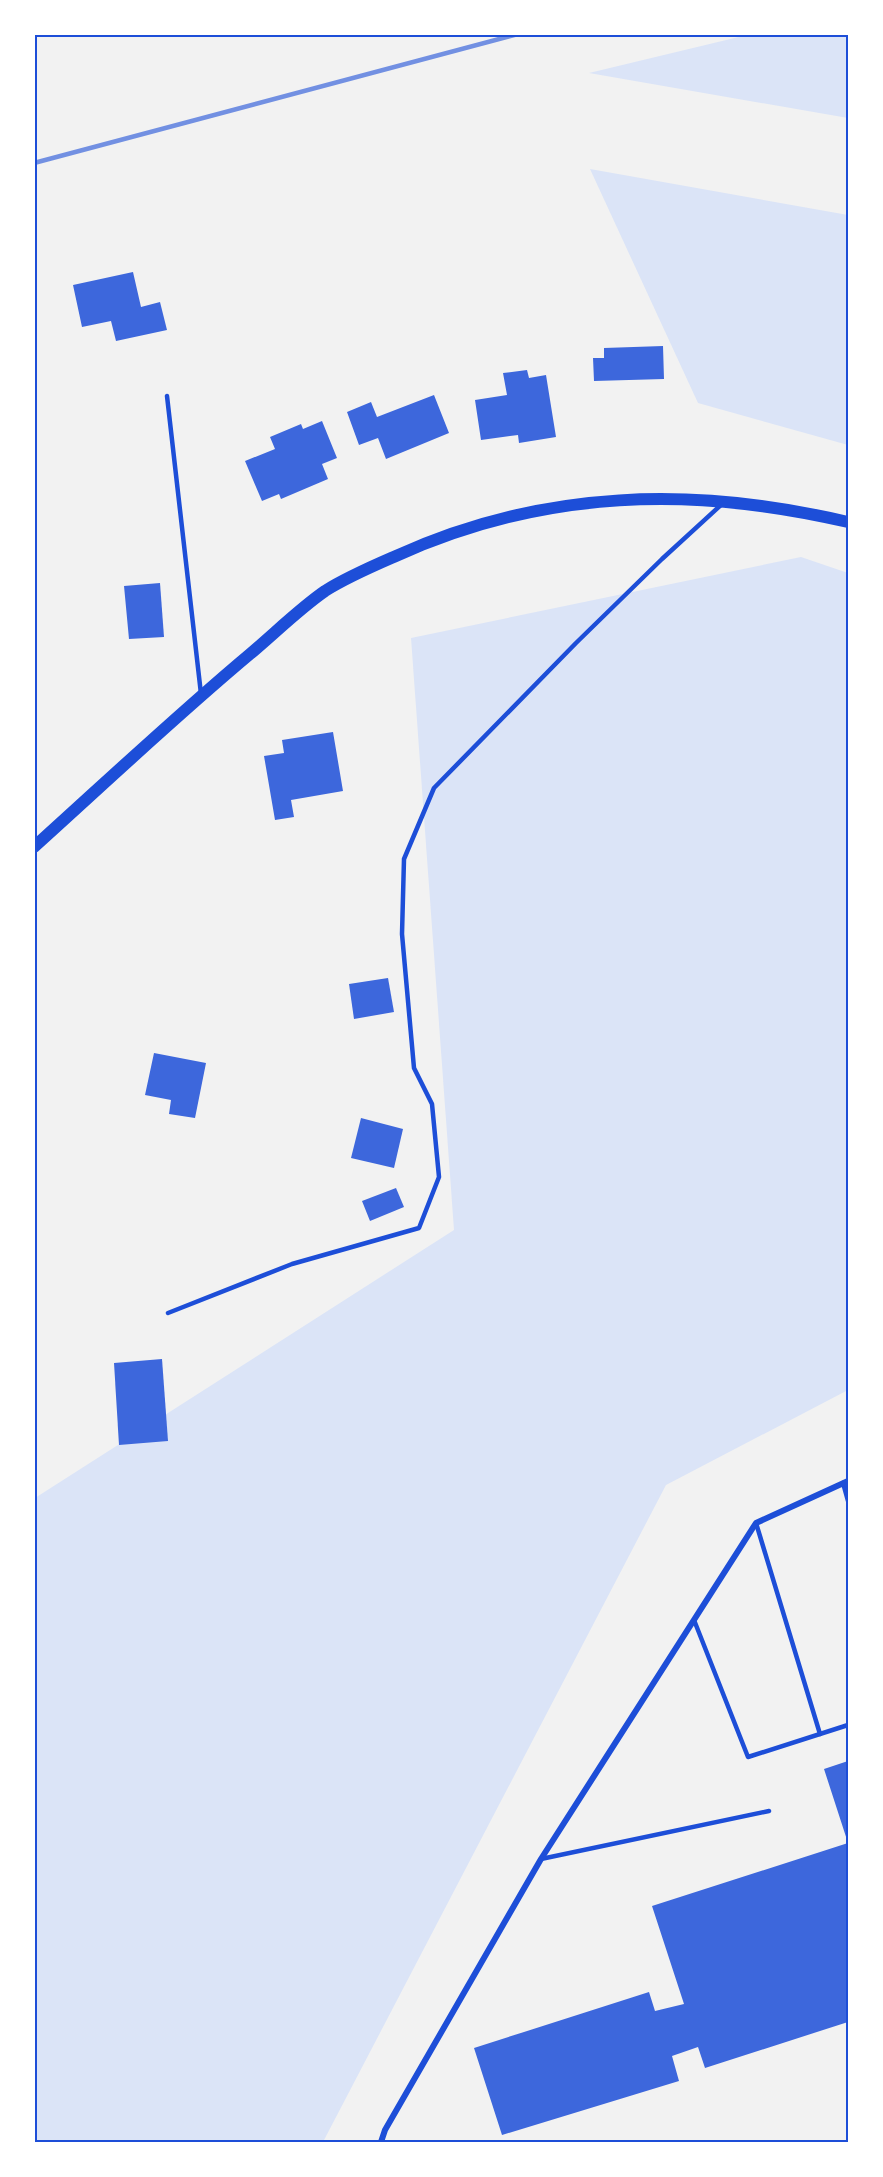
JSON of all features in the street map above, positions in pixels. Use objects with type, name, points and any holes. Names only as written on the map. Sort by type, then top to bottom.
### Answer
[{"type":"main road","points":[[34,847],[201,695],[326,591],[433,539],[498,518],[591,501],[645,498],[726,501],[803,511],[849,522]]},
{"type":"street","points":[[381,2142],[385,2130],[541,1859],[756,1523],[846,1482]]},
{"type":"lane","points":[[167,396],[201,695]]},
{"type":"lane","points":[[168,1313],[292,1264],[419,1228],[439,1177],[432,1104],[414,1068],[402,934],[404,859],[434,788],[576,643],[662,559],[726,501]]},
{"type":"lane","points":[[846,1482],[849,1502]]},
{"type":"lane","points":[[756,1523],[820,1734]]},
{"type":"lane","points":[[694,1620],[748,1757],[849,1725]]},
{"type":"lane","points":[[541,1859],[769,1811]]},
{"type":"shaded area","points":[[747,35],[848,35],[848,118],[589,73]]},
{"type":"shaded area","points":[[590,169],[848,215],[848,445],[698,403]]},
{"type":"shaded area","points":[[801,557],[848,573],[848,1390],[666,1485],[323,2142],[35,2142],[35,1498],[454,1230],[411,638]]},
{"type":"building","points":[[133,272],[141,307],[160,302],[167,330],[116,341],[111,321],[82,327],[73,285]]},
{"type":"building","points":[[663,346],[664,379],[594,381],[593,358],[604,358],[604,348]]},
{"type":"building","points":[[527,370],[529,378],[546,375],[556,437],[519,443],[518,435],[481,440],[475,400],[507,395],[503,373]]},
{"type":"building","points":[[434,395],[449,433],[386,459],[378,438],[359,445],[347,412],[371,402],[377,417]]},
{"type":"building","points":[[322,421],[337,458],[322,464],[328,479],[281,499],[279,494],[262,501],[245,461],[275,449],[270,437],[301,424],[303,429]]},
{"type":"building","points":[[160,583],[164,637],[129,639],[124,586]]},
{"type":"building","points":[[333,732],[343,791],[291,800],[294,817],[275,820],[264,756],[284,753],[282,740]]},
{"type":"building","points":[[388,978],[394,1012],[354,1019],[349,984]]},
{"type":"building","points":[[154,1053],[206,1063],[195,1118],[169,1114],[171,1100],[145,1095]]},
{"type":"building","points":[[361,1118],[403,1129],[394,1168],[351,1158]]},
{"type":"building","points":[[396,1188],[404,1207],[370,1221],[362,1201]]},
{"type":"building","points":[[162,1359],[168,1441],[119,1445],[114,1363]]},
{"type":"building","points":[[848,1761],[848,1843],[824,1769]]},
{"type":"building","points":[[848,1843],[848,2022],[705,2068],[698,2047],[672,2056],[679,2081],[502,2135],[474,2048],[649,1992],[655,2011],[684,2004],[652,1906]]},
{"type":"railway","points":[[34,163],[518,34]]}]
